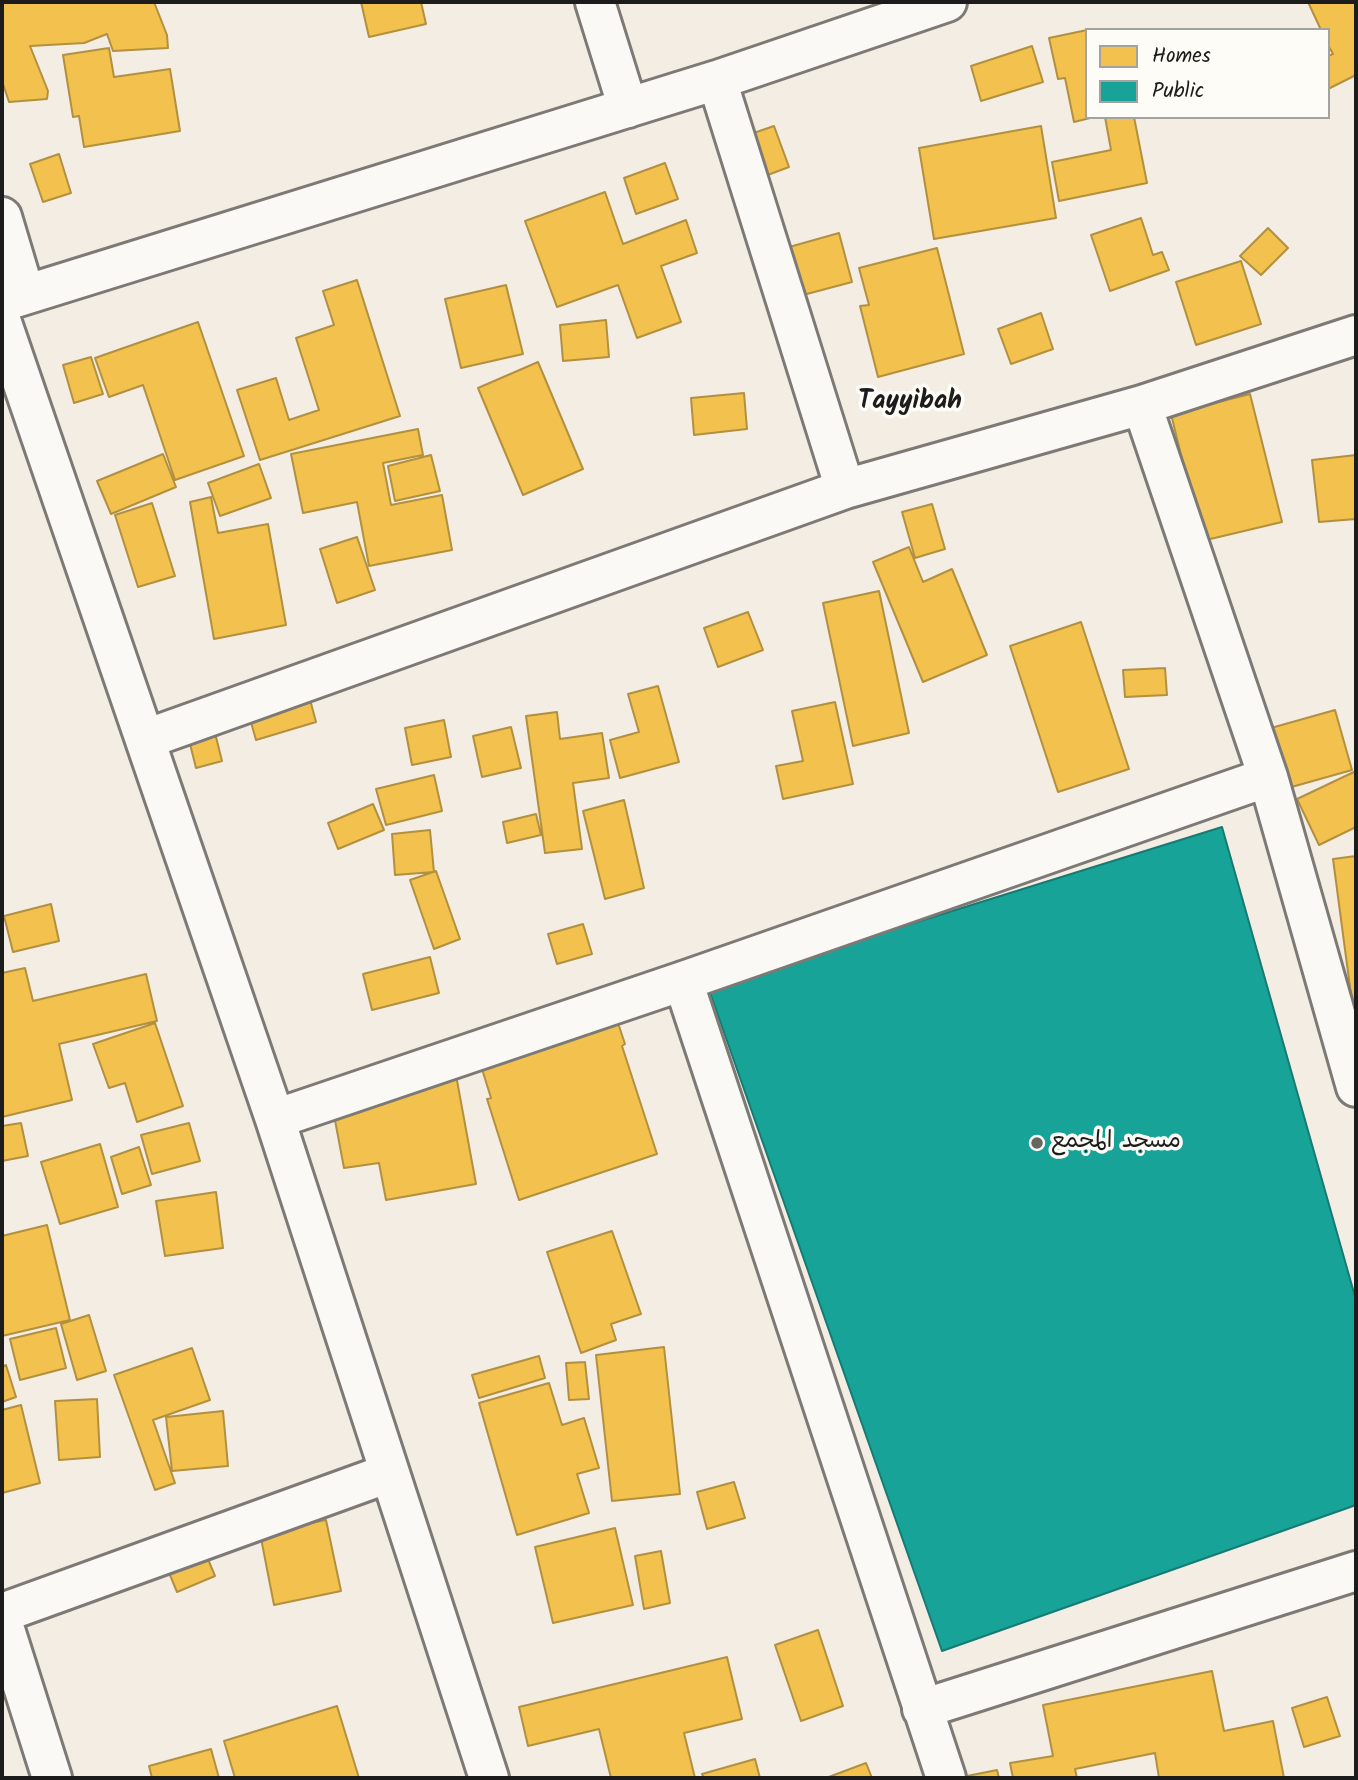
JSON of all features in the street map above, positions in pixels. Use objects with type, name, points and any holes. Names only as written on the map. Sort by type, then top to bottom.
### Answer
[{"type":"street","points":[[595,2],[628,108]]},
{"type":"street","points":[[2,217],[13,298],[717,80],[947,2]]},
{"type":"street","points":[[717,80],[845,489]]},
{"type":"street","points":[[2,323],[275,1119],[489,1778]]},
{"type":"street","points":[[146,739],[845,489],[1142,405],[1356,335]]},
{"type":"street","points":[[1142,405],[1268,777],[1356,1087]]},
{"type":"street","points":[[275,1119],[683,981],[1268,777]]},
{"type":"street","points":[[683,981],[946,1778]]},
{"type":"street","points":[[2,1613],[388,1473]]},
{"type":"street","points":[[922,1709],[1356,1571]]},
{"type":"street","points":[[2,1620],[52,1778]]},
{"type":"building: Homes","points":[[2,2],[154,2],[167,35],[168,48],[113,51],[107,34],[84,43],[30,46],[48,91],[47,99],[9,102],[2,81]]},
{"type":"building: Homes","points":[[361,2],[421,2],[426,24],[369,37]]},
{"type":"building: Homes","points":[[1308,2],[1356,2],[1356,75],[1330,88],[1330,55],[1333,54],[1330,49],[1330,28],[1320,28]]},
{"type":"building: Homes","points":[[1085,30],[1086,119],[1074,122],[1065,78],[1058,79],[1049,38]]},
{"type":"building: Homes","points":[[1032,46],[1043,82],[981,101],[971,66]]},
{"type":"building: Homes","points":[[109,48],[114,77],[170,69],[180,131],[84,147],[79,116],[73,117],[63,55]]},
{"type":"building: Homes","points":[[1105,119],[1134,119],[1147,183],[1059,201],[1052,162],[1111,150]]},
{"type":"building: Homes","points":[[774,126],[789,167],[757,179],[742,137]]},
{"type":"building: Homes","points":[[1041,126],[1056,218],[934,239],[919,148]]},
{"type":"building: Homes","points":[[59,154],[71,193],[43,202],[30,164]]},
{"type":"building: Homes","points":[[665,163],[678,199],[636,214],[624,178]]},
{"type":"building: Homes","points":[[605,192],[623,244],[686,220],[697,253],[661,266],[681,322],[637,338],[618,285],[557,307],[525,221]]},
{"type":"building: Homes","points":[[1141,218],[1153,255],[1162,252],[1169,270],[1110,291],[1091,235]]},
{"type":"building: Homes","points":[[1268,228],[1288,248],[1261,275],[1240,256]]},
{"type":"building: Homes","points":[[839,233],[852,282],[788,299],[775,251]]},
{"type":"building: Homes","points":[[937,248],[964,354],[878,377],[860,306],[869,305],[859,268]]},
{"type":"building: Homes","points":[[1241,261],[1261,324],[1196,345],[1176,282]]},
{"type":"building: Homes","points":[[357,280],[400,416],[260,460],[237,390],[276,378],[289,420],[319,410],[296,338],[334,325],[323,291]]},
{"type":"building: Homes","points":[[506,285],[523,354],[461,368],[445,299]]},
{"type":"building: Homes","points":[[1041,313],[1053,349],[1011,364],[998,329]]},
{"type":"building: Homes","points":[[606,320],[609,357],[563,361],[560,325]]},
{"type":"building: Homes","points":[[198,322],[244,456],[175,480],[143,385],[109,397],[95,358]]},
{"type":"building: Homes","points":[[91,357],[103,394],[74,403],[63,365]]},
{"type":"building: Homes","points":[[538,362],[583,469],[523,495],[478,388]]},
{"type":"building: Homes","points":[[744,393],[747,429],[694,435],[691,398]]},
{"type":"building: Homes","points":[[1250,394],[1282,522],[1202,541],[1171,414]]},
{"type":"building: Homes","points":[[418,429],[423,455],[383,463],[391,505],[442,495],[452,550],[369,566],[357,502],[303,513],[291,454]]},
{"type":"building: Homes","points":[[163,454],[176,487],[111,514],[97,481]]},
{"type":"building: Homes","points":[[431,455],[440,491],[395,501],[388,466]]},
{"type":"building: Homes","points":[[1356,455],[1356,519],[1319,522],[1312,460]]},
{"type":"building: Homes","points":[[259,464],[271,498],[220,516],[208,483]]},
{"type":"building: Homes","points":[[211,497],[218,533],[268,524],[286,625],[214,639],[190,502]]},
{"type":"building: Homes","points":[[152,503],[175,576],[138,587],[115,515]]},
{"type":"building: Homes","points":[[932,504],[945,549],[915,558],[902,512]]},
{"type":"building: Homes","points":[[357,537],[375,590],[337,603],[320,549]]},
{"type":"building: Homes","points":[[909,547],[923,582],[952,569],[987,655],[923,682],[873,562]]},
{"type":"building: Homes","points":[[879,591],[909,733],[853,746],[823,603]]},
{"type":"building: Homes","points":[[748,612],[763,650],[718,667],[704,628]]},
{"type":"building: Homes","points":[[1081,622],[1129,769],[1058,792],[1010,646]]},
{"type":"building: Homes","points":[[1165,668],[1167,695],[1125,697],[1123,670]]},
{"type":"building: Homes","points":[[658,686],[679,762],[620,778],[610,740],[639,732],[628,694]]},
{"type":"building: Homes","points":[[308,692],[316,722],[256,740],[247,708]]},
{"type":"building: Homes","points":[[835,702],[853,784],[783,799],[776,766],[803,761],[792,711]]},
{"type":"building: Homes","points":[[1335,710],[1352,770],[1288,788],[1271,728]]},
{"type":"building: Homes","points":[[557,712],[560,739],[602,733],[609,778],[573,783],[582,849],[545,853],[526,716]]},
{"type":"building: Homes","points":[[444,720],[451,757],[412,765],[405,728]]},
{"type":"building: Homes","points":[[213,725],[222,761],[196,768],[187,732]]},
{"type":"building: Homes","points":[[511,727],[521,768],[482,777],[473,736]]},
{"type":"building: Homes","points":[[1356,771],[1356,827],[1319,845],[1297,799]]},
{"type":"building: Homes","points":[[434,775],[442,811],[386,825],[376,789]]},
{"type":"building: Homes","points":[[624,800],[644,888],[605,899],[583,811]]},
{"type":"building: Homes","points":[[373,804],[384,830],[338,849],[328,823]]},
{"type":"building: Homes","points":[[536,814],[541,835],[507,843],[503,822]]},
{"type":"building: Homes","points":[[430,830],[434,872],[395,875],[392,834]]},
{"type":"building: Homes","points":[[1356,856],[1356,1024],[1355,1025],[1333,859]]},
{"type":"building: Homes","points":[[436,871],[460,939],[434,949],[410,880]]},
{"type":"building: Homes","points":[[51,904],[59,941],[13,952],[4,916]]},
{"type":"building: Homes","points":[[583,924],[592,954],[557,964],[548,934]]},
{"type":"building: Homes","points":[[430,957],[439,993],[372,1010],[363,974]]},
{"type":"building: Homes","points":[[25,968],[33,1001],[146,974],[157,1021],[59,1044],[72,1100],[2,1117],[2,973]]},
{"type":"building: Homes","points":[[613,1008],[625,1044],[622,1046],[657,1154],[519,1200],[487,1099],[491,1098],[477,1053]]},
{"type":"building: Homes","points":[[155,1023],[183,1106],[137,1122],[125,1083],[109,1088],[93,1044]]},
{"type":"building: Homes","points":[[456,1075],[476,1184],[386,1200],[379,1163],[344,1168],[331,1099]]},
{"type":"building: Homes","points":[[21,1123],[28,1156],[2,1161],[2,1126]]},
{"type":"building: Homes","points":[[189,1123],[200,1161],[152,1174],[141,1135]]},
{"type":"building: Homes","points":[[100,1144],[118,1207],[60,1224],[41,1162]]},
{"type":"building: Homes","points":[[139,1147],[151,1185],[122,1194],[111,1157]]},
{"type":"building: Homes","points":[[216,1192],[223,1248],[165,1256],[156,1201]]},
{"type":"building: Homes","points":[[47,1225],[70,1320],[2,1336],[2,1236]]},
{"type":"building: Homes","points":[[612,1231],[641,1314],[611,1324],[616,1340],[581,1353],[547,1252]]},
{"type":"building: Homes","points":[[89,1315],[106,1371],[77,1380],[61,1324]]},
{"type":"building: Homes","points":[[56,1328],[66,1368],[20,1380],[10,1339]]},
{"type":"building: Homes","points":[[664,1347],[680,1494],[612,1501],[596,1355]]},
{"type":"building: Homes","points":[[192,1348],[210,1400],[153,1420],[175,1483],[155,1490],[114,1375]]},
{"type":"building: Homes","points":[[539,1356],[545,1378],[479,1398],[472,1375]]},
{"type":"building: Homes","points":[[585,1362],[589,1399],[569,1400],[566,1363]]},
{"type":"building: Homes","points":[[6,1365],[16,1397],[2,1402],[2,1367]]},
{"type":"building: Homes","points":[[549,1383],[562,1425],[584,1418],[599,1468],[577,1474],[589,1513],[517,1535],[479,1403]]},
{"type":"building: Homes","points":[[97,1399],[100,1457],[59,1460],[55,1401]]},
{"type":"building: Homes","points":[[21,1405],[40,1483],[2,1493],[2,1410]]},
{"type":"building: Homes","points":[[223,1411],[228,1466],[172,1471],[166,1417]]},
{"type":"building: Homes","points":[[734,1482],[745,1518],[707,1529],[697,1492]]},
{"type":"building: Homes","points":[[326,1520],[341,1591],[274,1605],[260,1533]]},
{"type":"building: Homes","points":[[615,1528],[633,1605],[553,1623],[535,1547]]},
{"type":"building: Homes","points":[[203,1547],[215,1576],[177,1592],[165,1563]]},
{"type":"building: Homes","points":[[661,1551],[670,1603],[644,1609],[635,1556]]},
{"type":"building: Homes","points":[[818,1630],[843,1706],[801,1721],[775,1645]]},
{"type":"building: Homes","points":[[727,1657],[742,1719],[684,1733],[695,1778],[611,1778],[599,1729],[528,1746],[519,1707]]},
{"type":"building: Homes","points":[[1212,1671],[1224,1731],[1273,1721],[1284,1778],[1159,1778],[1155,1753],[1075,1769],[1077,1778],[1013,1778],[1010,1763],[1053,1756],[1043,1705]]},
{"type":"building: Homes","points":[[1327,1697],[1340,1736],[1304,1747],[1292,1708]]},
{"type":"building: Homes","points":[[337,1706],[359,1778],[235,1778],[224,1741]]},
{"type":"building: Homes","points":[[211,1749],[219,1778],[152,1778],[149,1766]]},
{"type":"building: Homes","points":[[755,1759],[760,1778],[704,1778],[702,1774]]},
{"type":"building: Homes","points":[[866,1763],[872,1778],[826,1778]]},
{"type":"building: Homes","points":[[997,1770],[999,1778],[957,1778]]},
{"type":"building: Public","name":"مسجد المجمع","points":[[1222,827],[1356,1300],[1356,1505],[942,1651],[708,987]]},
{"type":"place","name":"مسجد المجمع","points":[[1037,1143]]},
{"type":"district","name":"Tayyibah","points":[[910,404]]}]
